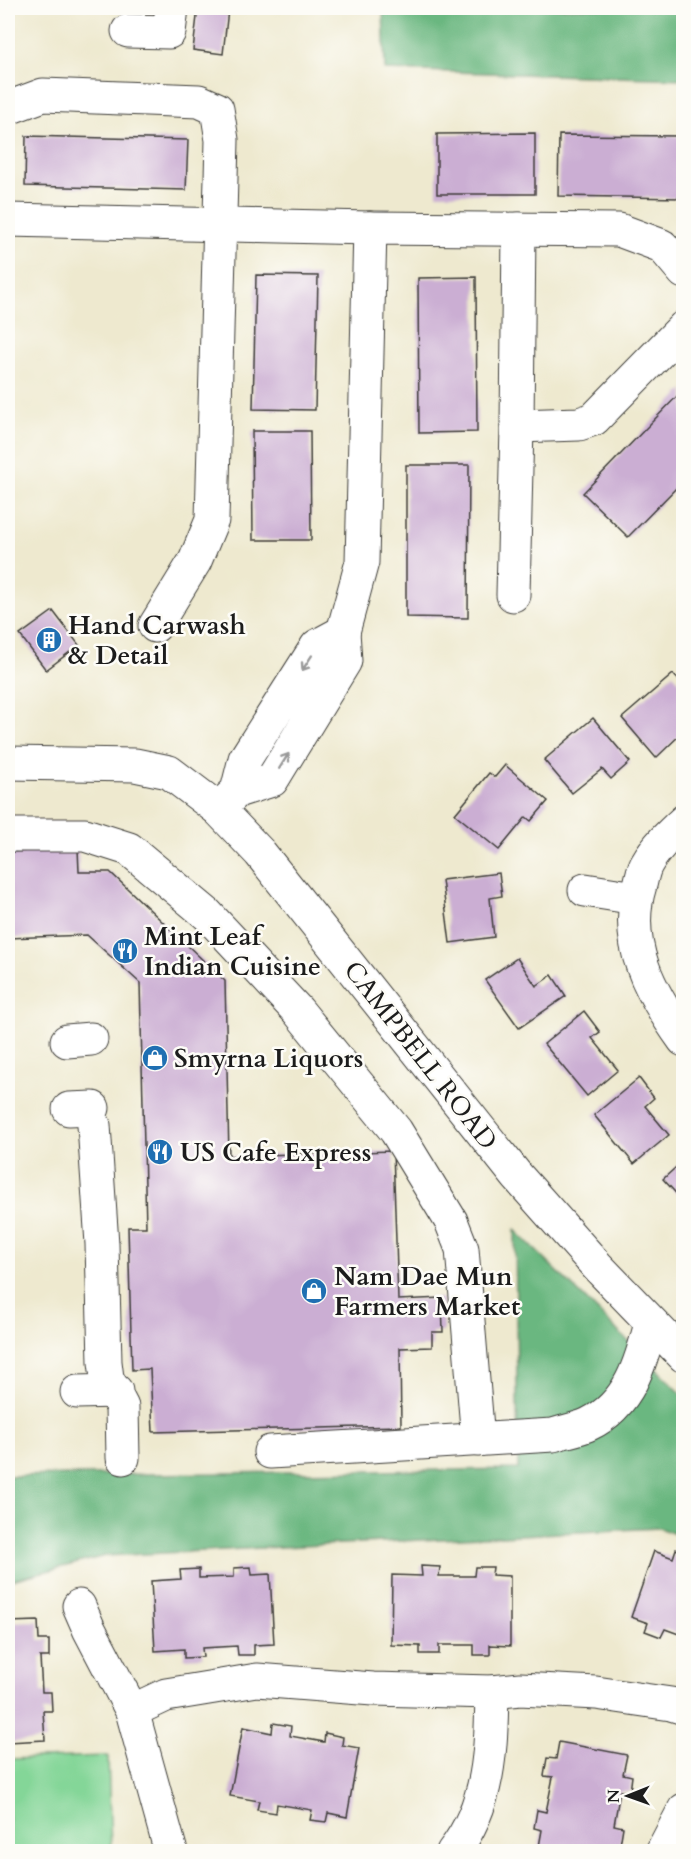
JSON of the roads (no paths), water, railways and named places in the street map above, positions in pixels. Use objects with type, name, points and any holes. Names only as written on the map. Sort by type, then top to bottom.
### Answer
[{"type":"street","points":[[128,31],[169,32],[172,8]]},
{"type":"street","points":[[8,108],[43,95],[200,101],[217,109],[222,140],[212,520],[195,561],[155,626]]},
{"type":"street","points":[[8,220],[370,228],[619,230],[662,246],[684,272]]},
{"type":"street","points":[[228,800],[272,780],[345,661],[343,632],[362,562],[370,228]]},
{"type":"street","points":[[513,595],[519,229]]},
{"type":"street","points":[[517,426],[579,424],[594,419],[684,327]]},
{"type":"street","name":"CAMPBELL ROAD","points":[[8,763],[135,765],[169,772],[228,800],[260,853],[517,1176],[684,1356]]},
{"type":"street","points":[[684,821],[647,864],[636,898],[635,934],[638,960],[660,1007],[684,1040]]},
{"type":"street","points":[[8,835],[85,835],[129,849],[207,914],[298,1011],[396,1131],[451,1221],[462,1249],[478,1440]]},
{"type":"street","points":[[585,890],[636,898]]},
{"type":"street","points":[[86,1114],[90,1178],[93,1323],[107,1378],[116,1391],[122,1407],[123,1458]]},
{"type":"street","points":[[270,1452],[553,1435],[589,1424],[615,1407],[633,1381],[642,1359],[651,1323]]},
{"type":"street","points":[[77,1392],[116,1391]]},
{"type":"street","points":[[79,1605],[88,1629],[132,1711],[171,1851]]},
{"type":"street","points":[[132,1711],[166,1695],[257,1680],[374,1689],[492,1692],[520,1689],[596,1693],[684,1708]]},
{"type":"street","points":[[453,1851],[472,1821],[486,1781],[491,1744],[492,1692]]},
{"type":"street","points":[[662,1851],[684,1810]]},
{"type":"place","name":"Hand Carwash & Detail","points":[[49,640]]},
{"type":"place","name":"Mint Leaf Indian Cuisine","points":[[125,951]]},
{"type":"place","name":"Smyrna Liquors","points":[[155,1058]]},
{"type":"place","name":"US Cafe Express","points":[[160,1152]]},
{"type":"place","name":"Nam Dae Mun Farmers Market","points":[[314,1291]]}]
